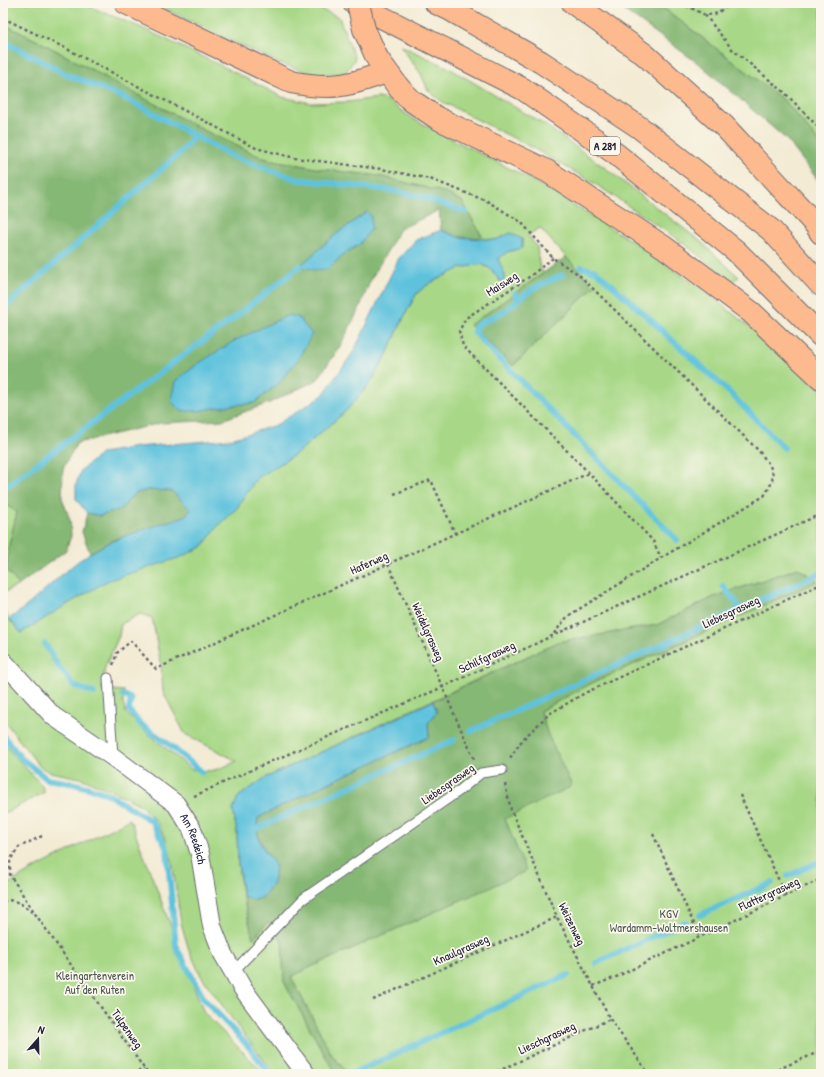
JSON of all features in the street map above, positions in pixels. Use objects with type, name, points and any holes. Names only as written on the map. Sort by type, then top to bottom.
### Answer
[{"type":"highway","points":[[126,3],[291,82],[311,86],[334,87],[367,79],[382,65]]},
{"type":"highway","name":"A 281","points":[[354,3],[523,89],[616,154],[736,251],[821,336]]},
{"type":"highway","points":[[358,3],[364,29],[382,65],[399,88],[412,101],[437,118],[547,171],[664,247],[751,312],[821,378]]},
{"type":"highway","points":[[436,3],[541,62],[639,127],[772,230],[821,284]]},
{"type":"highway","points":[[573,3],[644,54],[724,126],[815,224],[821,233]]},
{"type":"street","name":"Am Reedeich","points":[[3,661],[53,716],[113,757],[176,804],[192,829],[200,854],[212,926],[223,954],[243,989],[306,1074]]},
{"type":"lane","points":[[108,678],[113,757]]},
{"type":"lane","name":"Liebesgrasweg","points":[[233,972],[303,899],[459,791],[481,773],[502,770]]},
{"type":"path","points":[[682,3],[705,15],[732,48],[784,92],[821,130]]},
{"type":"path","points":[[705,15],[715,14],[733,3]]},
{"type":"path","points":[[3,18],[72,51],[256,148],[295,158],[381,169],[430,179],[487,201],[521,222],[553,258]]},
{"type":"path","name":"Maisweg","points":[[553,258],[529,277],[466,318],[459,331],[463,346],[589,473],[653,541],[661,558]]},
{"type":"path","name":"Schilfgrasweg","points":[[176,804],[443,687],[552,636],[568,616],[764,496],[770,488],[773,478],[769,465],[758,450],[578,274],[553,258]]},
{"type":"path","name":"Haferweg","points":[[108,678],[117,653],[131,641],[156,669],[589,473]]},
{"type":"path","points":[[394,494],[431,480],[455,533]]},
{"type":"path","points":[[552,636],[821,514]]},
{"type":"path","name":"Weidelgrasweg","points":[[388,564],[481,773]]},
{"type":"path","name":"Liebesgrasweg","points":[[502,770],[523,739],[549,714],[585,693],[821,584]]},
{"type":"path","name":"Weizenweg","points":[[502,770],[511,810],[557,917],[610,1019],[649,1074]]},
{"type":"path","points":[[740,795],[786,896]]},
{"type":"path","points":[[653,834],[700,937]]},
{"type":"path","name":"Tulpenweg","points":[[42,836],[19,847],[10,860],[10,875],[36,915],[148,1074]]},
{"type":"path","name":"Flattergrasweg","points":[[593,986],[821,879]]},
{"type":"path","points":[[3,901],[10,899],[19,902],[36,915]]},
{"type":"path","name":"Knaulgrasweg","points":[[373,1000],[557,917]]},
{"type":"path","name":"Lieschgrasweg","points":[[492,1074],[610,1019]]},
{"type":"path","points":[[767,1074],[821,1050]]},
{"type":"path","points":[[132,1074],[144,1069]]},
{"type":"green space","name":"KGV Wardamm-Woltmershausen","points":[[3,3],[81,3],[142,28],[224,67],[282,97],[311,103],[348,102],[378,98],[387,100],[413,119],[532,180],[637,244],[704,291],[759,334],[821,389],[821,1074],[348,1074],[332,1055],[291,977],[525,871],[505,819],[548,735],[540,711],[590,684],[818,581],[798,568],[714,597],[657,625],[558,642],[265,778],[238,797],[233,810],[237,833],[238,863],[241,889],[253,938],[268,922],[282,940],[284,982],[328,1061],[338,1074],[275,1074],[238,1027],[201,976],[189,950],[181,923],[172,861],[166,840],[157,822],[139,804],[111,790],[80,778],[50,772],[40,767],[3,719],[3,607],[9,619],[21,633],[107,581],[202,547],[217,527],[237,508],[256,479],[296,454],[345,412],[369,385],[387,354],[417,293],[430,283],[461,268],[481,264],[491,269],[500,281],[505,275],[498,259],[507,252],[522,248],[522,239],[511,233],[495,240],[483,238],[462,201],[379,176],[320,169],[263,158],[201,129],[44,44],[3,24]],"holes":[[[540,228],[595,286],[513,366],[470,325],[543,273],[539,264],[537,247],[528,235]],[[140,614],[152,618],[161,665],[163,692],[185,734],[237,761],[210,771],[191,769],[139,726],[126,713],[123,703],[124,691],[102,689],[105,667],[119,636],[121,624]]]},
{"type":"green space","points":[[153,3],[305,3],[339,17],[355,59],[345,73],[315,75],[276,62]]},
{"type":"green space","points":[[614,3],[657,3],[785,101],[821,144],[821,184],[787,140],[702,66]]},
{"type":"green space","points":[[657,3],[821,3],[821,144],[785,101]]},
{"type":"green space","points":[[3,24],[44,44],[201,129],[263,158],[320,169],[379,176],[444,192],[462,201],[483,238],[458,237],[441,230],[439,210],[400,229],[371,279],[359,309],[339,348],[317,380],[269,403],[222,420],[161,423],[77,443],[63,468],[62,498],[70,520],[71,536],[66,550],[19,585],[6,570],[9,545],[17,512],[3,503]],"holes":[[[367,212],[360,244],[344,254],[328,269],[300,266],[336,234]],[[259,330],[254,403],[234,405],[234,341]]]},
{"type":"green space","points":[[400,45],[449,68],[545,125],[604,167],[700,241],[739,277],[732,281],[679,240],[594,183],[531,147],[441,101],[428,90],[421,74]]},
{"type":"green space","points":[[566,257],[595,286],[513,366],[470,325]]},
{"type":"green space","points":[[148,490],[172,491],[191,509],[185,516],[114,540],[90,553],[82,532],[87,513],[100,516],[121,509],[134,494]]},
{"type":"green space","points":[[3,503],[17,512],[9,545],[6,570],[19,585],[3,593]]},
{"type":"green space","points":[[798,568],[818,581],[590,684],[540,711],[548,735],[572,786],[505,819],[526,871],[291,977],[332,1055],[348,1074],[338,1074],[328,1061],[284,982],[282,940],[268,922],[253,939],[243,896],[253,900],[262,898],[273,883],[276,866],[261,844],[257,826],[258,818],[343,776],[429,737],[428,723],[437,712],[433,701],[558,642],[657,625],[714,597]]},
{"type":"green space","points":[[3,743],[40,783],[45,792],[3,814]]},
{"type":"green space","name":"Kleingartenverein Auf den Ruten","points":[[130,819],[204,1013],[265,1074],[3,1074],[3,887],[30,871]]},
{"type":"water","points":[[367,212],[371,216],[371,229],[360,244],[344,254],[328,269],[315,270],[300,266],[336,234]]},
{"type":"water","points":[[441,230],[458,237],[495,240],[511,233],[522,239],[522,248],[507,252],[498,259],[505,275],[504,281],[500,281],[491,269],[481,264],[461,268],[430,283],[417,293],[387,354],[369,385],[345,412],[296,454],[256,479],[237,508],[217,527],[202,547],[181,557],[107,581],[21,633],[9,619],[30,603],[79,560],[113,541],[185,516],[191,510],[172,491],[148,490],[134,494],[121,509],[100,516],[87,513],[76,499],[76,484],[81,470],[102,453],[137,447],[231,439],[276,425],[323,395],[354,351],[399,258],[416,240]]},
{"type":"water","points":[[288,315],[298,317],[312,334],[299,358],[278,384],[254,403],[198,411],[181,411],[171,401],[175,381],[199,363],[234,341]]},
{"type":"water","points":[[433,701],[437,712],[428,723],[429,737],[343,776],[258,818],[257,832],[261,844],[276,866],[273,883],[262,898],[253,900],[243,896],[238,863],[237,833],[233,810],[238,797],[265,778]]},
{"type":"waterway","points":[[3,41],[66,74],[125,98],[234,157],[296,179],[396,191],[425,198],[466,212]]},
{"type":"waterway","points":[[3,309],[183,150],[194,136]]},
{"type":"waterway","points":[[3,489],[234,318],[300,266]]},
{"type":"waterway","points":[[581,267],[596,271],[620,292],[729,392],[784,448]]},
{"type":"waterway","points":[[519,299],[534,288],[562,275]]},
{"type":"waterway","points":[[515,294],[519,299],[506,310],[477,325],[474,331],[482,341],[677,540]]},
{"type":"waterway","points":[[723,586],[741,609],[821,573]]},
{"type":"waterway","points":[[471,731],[741,609]]},
{"type":"waterway","points":[[45,644],[57,664],[74,686],[94,693]]},
{"type":"waterway","points":[[123,695],[131,699],[129,710],[140,724],[167,743],[202,772]]},
{"type":"waterway","points":[[3,736],[21,758],[47,779],[75,784],[106,793],[152,821],[167,849],[176,947],[204,999],[247,1045],[270,1074]]},
{"type":"waterway","points":[[251,831],[454,740]]},
{"type":"waterway","points":[[788,876],[821,861]]},
{"type":"waterway","points":[[700,915],[772,883]]},
{"type":"waterway","points":[[596,963],[685,922]]},
{"type":"waterway","points":[[351,1074],[568,975]]}]
